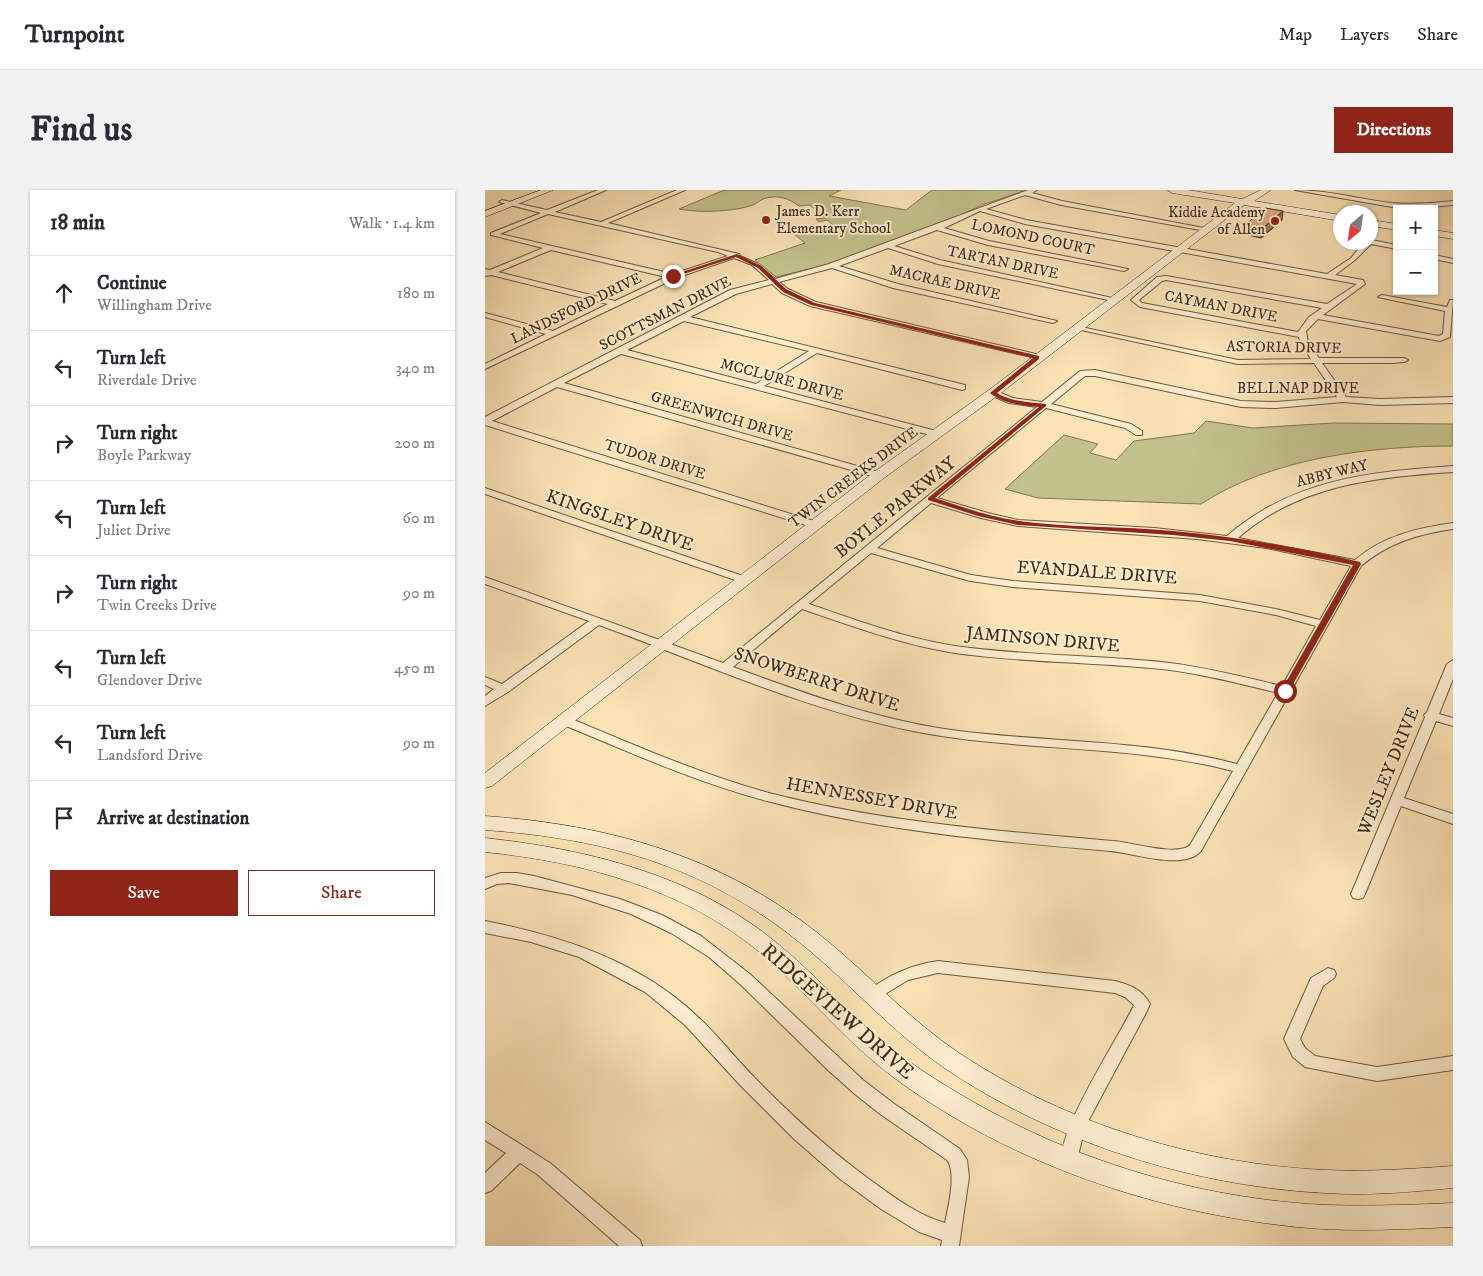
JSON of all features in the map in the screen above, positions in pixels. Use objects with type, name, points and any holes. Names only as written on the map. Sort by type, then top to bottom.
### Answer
[{"type":"main road","points":[[485,214],[534,190]]},
{"type":"main road","points":[[485,209],[549,190]]},
{"type":"main road","points":[[1171,190],[1248,197],[1333,216]]},
{"type":"main road","points":[[1205,190],[1333,211]]},
{"type":"main road","name":"TWIN CREEKS DRIVE","points":[[485,782],[879,475],[993,393],[1037,357],[1248,197],[1267,190]]},
{"type":"main road","points":[[1378,218],[1393,221]]},
{"type":"main road","points":[[1378,224],[1393,226]]},
{"type":"main road","points":[[1438,228],[1453,230]]},
{"type":"main road","points":[[1438,234],[1453,236]]},
{"type":"main road","points":[[485,792],[545,741],[560,723]]},
{"type":"main road","points":[[485,815],[555,822],[597,831],[642,849]]},
{"type":"main road","name":"RIDGEVIEW DRIVE","points":[[485,823],[579,833],[642,849],[717,878],[767,908],[815,944],[905,1025],[954,1062],[1011,1096],[1077,1126],[1145,1150],[1182,1160],[1259,1174],[1336,1182],[1374,1182],[1453,1177]]},
{"type":"main road","name":"RIDGEVIEW DRIVE","points":[[485,845],[546,853],[596,864],[643,879],[707,908],[766,946],[815,990],[854,1030],[900,1069],[926,1088],[984,1122],[1069,1162],[1175,1195],[1271,1213],[1349,1219],[1453,1215]]},
{"type":"street","points":[[603,190],[493,234],[673,276]]},
{"type":"street","points":[[601,224],[682,190]]},
{"type":"street","name":"SCOTTSMAN DRIVE","points":[[485,422],[733,292],[832,266],[938,228],[979,209],[1034,190]]},
{"type":"street","points":[[1298,190],[1393,205],[1419,206],[1453,203]]},
{"type":"street","points":[[1025,193],[1061,203],[1206,229]]},
{"type":"street","points":[[506,203],[704,246],[737,255],[754,264],[794,296],[828,309],[1037,357]]},
{"type":"street","points":[[979,209],[1025,222],[1360,282],[1361,284],[1306,323],[1302,331],[1304,343],[1343,400]]},
{"type":"street","name":"LOMOND COURT","points":[[938,228],[988,243],[1124,269]]},
{"type":"street","points":[[1378,243],[1393,246]]},
{"type":"street","name":"TARTAN DRIVE","points":[[888,246],[938,262],[1113,299]]},
{"type":"street","points":[[487,273],[549,248]]},
{"type":"street","points":[[1329,276],[1353,259],[1361,250]]},
{"type":"street","name":"LANDSFORD DRIVE","points":[[486,365],[673,276],[737,255]]},
{"type":"street","points":[[1438,258],[1453,261]]},
{"type":"street","name":"MACRAE DRIVE","points":[[832,266],[896,286],[1053,320]]},
{"type":"street","points":[[487,273],[616,304]]},
{"type":"street","name":"CAYMAN DRIVE","points":[[1302,335],[1136,303],[1135,300],[1160,280],[1166,278],[1329,307]]},
{"type":"street","points":[[1316,316],[1439,339],[1447,335],[1451,306],[1382,297]]},
{"type":"street","points":[[485,315],[554,334]]},
{"type":"street","points":[[683,318],[962,387]]},
{"type":"street","name":"ASTORIA DRIVE","points":[[1075,328],[1228,361],[1264,363],[1404,360]]},
{"type":"street","name":"MCCLURE DRIVE","points":[[620,351],[937,434]]},
{"type":"street","points":[[757,387],[815,351]]},
{"type":"street","name":"BELLNAP DRIVE","points":[[1086,372],[1241,404],[1276,405],[1343,400],[1381,402],[1453,400]]},
{"type":"street","name":"BOYLE PARKWAY","points":[[724,668],[1086,372]]},
{"type":"street","name":"GREENWICH DRIVE","points":[[557,384],[879,475]]},
{"type":"street","points":[[993,393],[1001,398],[1044,405],[1127,426],[1139,433]]},
{"type":"street","name":"TUDOR DRIVE","points":[[485,422],[816,525]]},
{"type":"street","name":"ABBY WAY","points":[[1230,539],[1249,521],[1271,508],[1314,491],[1379,476],[1453,469]]},
{"type":"street","name":"KINGSLEY DRIVE","points":[[485,492],[745,580]]},
{"type":"street","points":[[930,499],[1018,523],[1173,533],[1230,539],[1320,555],[1357,564]]},
{"type":"street","points":[[1241,769],[1357,564],[1372,551],[1392,540],[1417,532],[1453,526]]},
{"type":"street","name":"EVANDALE DRIVE","points":[[869,549],[942,571],[977,579],[1013,584],[1200,598],[1268,610],[1324,624]]},
{"type":"street","name":"SNOWBERRY DRIVE","points":[[485,580],[827,704],[919,728],[1022,741],[1148,750],[1192,756],[1241,769]]},
{"type":"street","name":"JAMINSON DRIVE","points":[[801,605],[888,634],[953,649],[1027,658],[1183,668],[1285,691]]},
{"type":"street","points":[[485,702],[597,621]]},
{"type":"street","name":"WESLEY DRIVE","points":[[1358,894],[1453,664]]},
{"type":"street","points":[[485,681],[504,689]]},
{"type":"street","points":[[1430,716],[1453,722]]},
{"type":"street","name":"HENNESSEY DRIVE","points":[[560,723],[701,776],[770,798],[815,808],[930,830],[1125,847],[1175,855],[1187,855],[1195,850],[1241,769]]},
{"type":"street","points":[[1396,800],[1453,819]]},
{"type":"street","points":[[485,884],[499,878],[513,878],[561,888],[616,904],[665,924],[713,952],[755,987],[837,1068],[884,1107],[949,1150],[958,1160],[961,1174],[951,1240],[887,1203],[846,1173],[793,1126],[747,1081],[691,1020],[651,988],[584,952],[532,936],[485,927]]},
{"type":"street","points":[[873,996],[896,979],[915,970],[938,967],[1115,987],[1137,996],[1141,1004],[1138,1014],[1077,1126],[1069,1162]]},
{"type":"street","points":[[1328,974],[1317,982],[1292,1039],[1298,1052],[1311,1062],[1377,1074],[1453,1063]]},
{"type":"street","points":[[485,1130],[544,1169],[633,1246]]},
{"type":"street","points":[[485,1185],[519,1152]]},
{"type":"shaded area","points":[[728,190],[841,190],[829,196],[906,210],[932,190],[1027,190],[982,205],[950,220],[830,264],[776,277],[755,260],[805,243],[792,232],[833,225],[827,220],[819,222],[816,219],[825,218],[810,205],[799,206],[778,197],[763,199],[754,205],[726,210],[679,209]]},
{"type":"shaded area","points":[[1206,421],[1253,428],[1333,423],[1453,424],[1453,446],[1356,452],[1290,465],[1229,488],[1201,504],[1038,498],[1005,489],[1064,435],[1098,444],[1090,453],[1116,460],[1134,441],[1194,433]]},
{"type":"building","points":[[1265,208],[1283,211],[1263,228],[1245,225]]},
{"type":"place","name":"James D. Kerr Elementary School","points":[[766,220]]},
{"type":"place","name":"Kiddie Academy of Allen","points":[[1275,221]]},
{"type":"route","points":[[673,276],[737,255],[759,267],[794,296],[813,304],[1037,357],[993,393],[1001,398],[1029,405],[1044,405],[930,499],[1018,523],[1139,530],[1230,539],[1320,555],[1357,564],[1285,691]]}]
